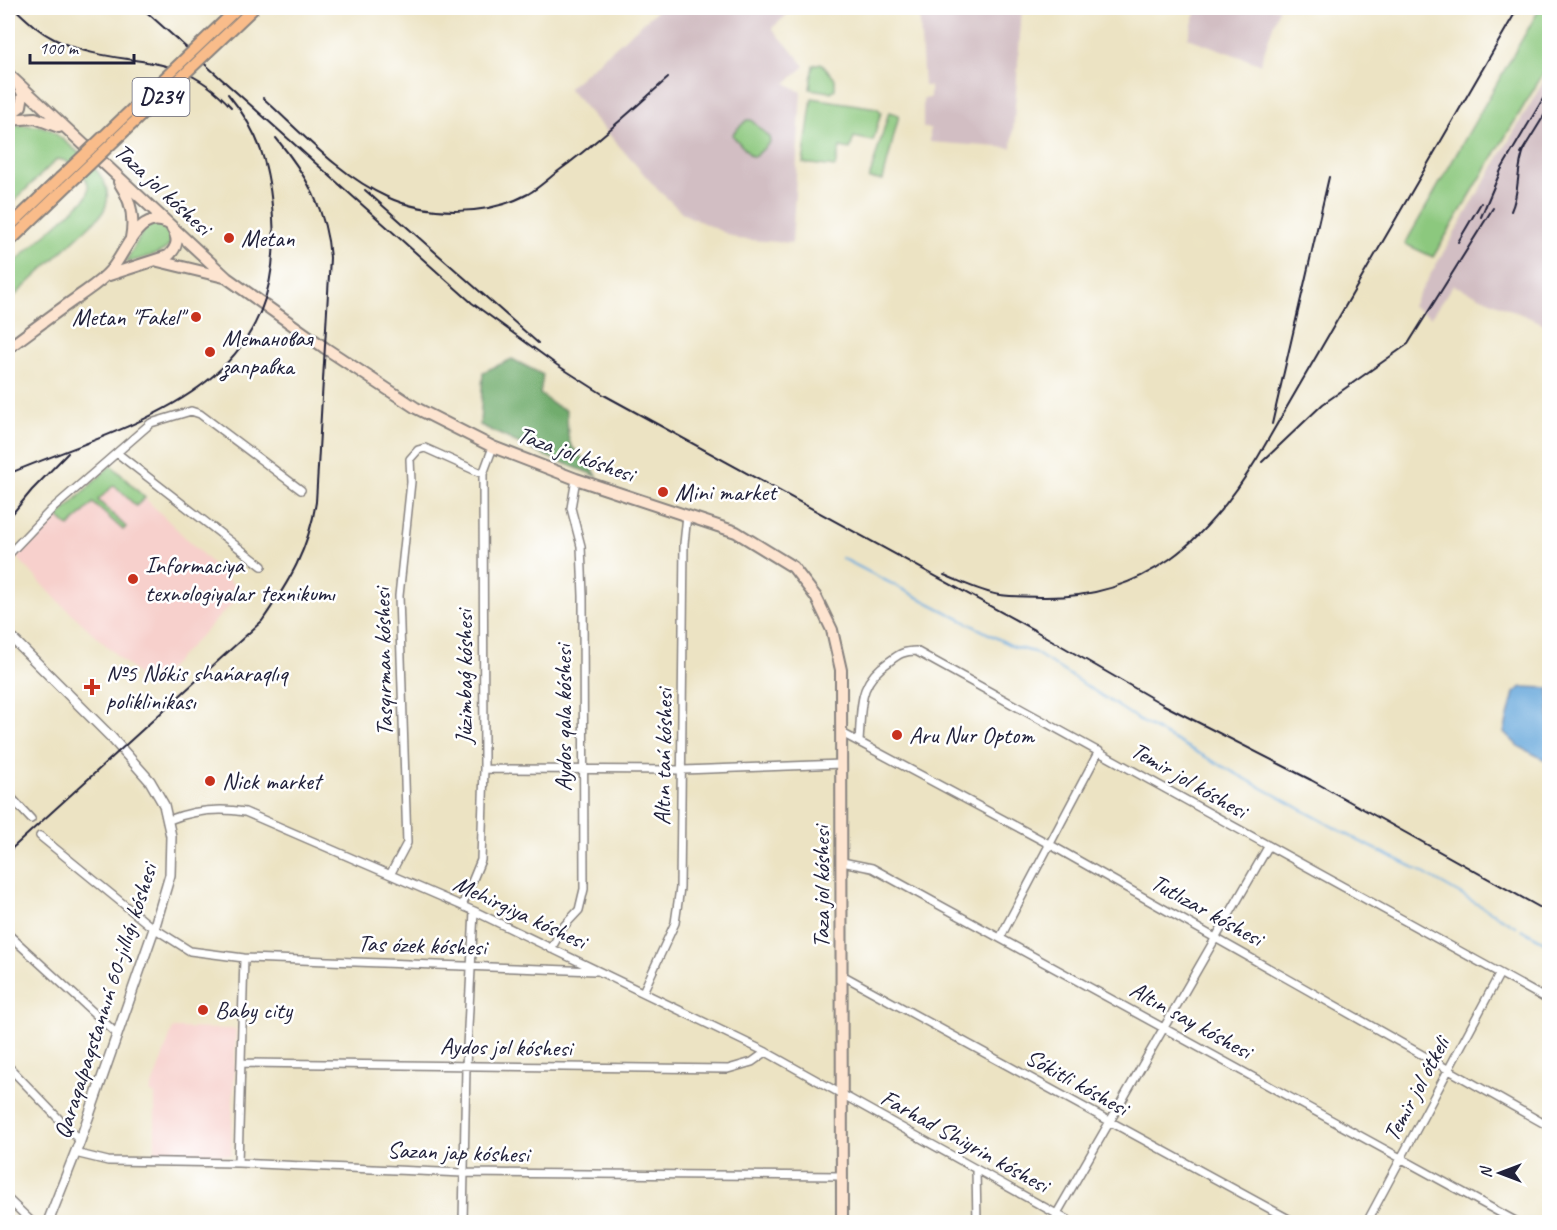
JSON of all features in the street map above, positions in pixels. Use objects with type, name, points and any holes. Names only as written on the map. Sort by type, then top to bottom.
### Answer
[{"type":"main road","name":"D234","points":[[8,243],[63,182],[238,8]]},
{"type":"main road","name":"D234","points":[[8,228],[63,182],[254,8]]},
{"type":"main road","points":[[8,118],[17,111],[23,100],[21,89],[11,78]]},
{"type":"main road","name":"Taza jol kóshesi","points":[[11,78],[227,278],[325,348],[416,408],[494,447],[576,479],[736,532],[768,549],[793,567],[816,597],[832,630],[841,669],[842,1222]]},
{"type":"main road","points":[[8,118],[46,120],[74,135]]},
{"type":"main road","points":[[110,169],[129,202],[133,229],[130,243]]},
{"type":"main road","points":[[8,348],[106,276],[145,222],[158,219],[170,224],[177,242],[174,250],[158,261],[106,276]]},
{"type":"main road","points":[[158,261],[227,278]]},
{"type":"street","points":[[8,555],[51,510],[152,423],[191,411],[200,414],[301,490]]},
{"type":"street","name":"Júzimbaǵ kóshesi","points":[[462,906],[481,860],[484,769],[483,474],[494,447]]},
{"type":"street","name":"Tasqırman kóshesi","points":[[391,873],[407,843],[399,596],[411,482],[410,459],[418,450],[425,448],[483,474]]},
{"type":"street","points":[[117,453],[262,566]]},
{"type":"street","name":"Aydos qala kóshesi","points":[[551,949],[564,926],[579,909],[584,890],[583,586],[581,546],[571,508],[576,479]]},
{"type":"street","name":"Altın tań kóshesi","points":[[643,992],[675,923],[680,888],[684,544],[687,515]]},
{"type":"street","name":"Qaraqalpaqstannıń 60-jıllıǵı kóshesi","points":[[8,634],[131,758],[158,793],[169,820],[172,855],[170,875],[154,929],[80,1141],[48,1222]]},
{"type":"street","name":"Temir jol kóshesi","points":[[859,741],[861,706],[873,672],[904,651],[916,651],[1499,975],[1550,1001]]},
{"type":"street","name":"Tutlızar kóshesi","points":[[842,733],[1049,844],[1550,1127]]},
{"type":"street","points":[[1000,938],[1099,751]]},
{"type":"street","points":[[484,769],[683,770],[842,764]]},
{"type":"street","points":[[8,794],[31,819]]},
{"type":"street","name":"Mehirgiya kóshesi","points":[[169,820],[186,814],[224,809],[245,812],[391,873],[474,911],[766,1052],[841,1095]]},
{"type":"street","name":"Tas ózek kóshesi","points":[[40,836],[154,929],[190,951],[244,958],[598,971]]},
{"type":"street","points":[[1056,1215],[1164,1028],[1214,936],[1268,847]]},
{"type":"street","name":"Altın say kóshesi","points":[[842,862],[872,868],[1517,1222]]},
{"type":"street","points":[[463,1222],[466,1066],[474,911]]},
{"type":"street","points":[[8,934],[117,1034]]},
{"type":"street","points":[[238,1163],[244,958]]},
{"type":"street","name":"Sókitli kóshesi","points":[[842,975],[1294,1222]]},
{"type":"street","name":"Temir jol ótkeli","points":[[1367,1222],[1499,975]]},
{"type":"street","name":"Aydos jol kóshesi","points":[[241,1063],[728,1070],[752,1062],[766,1052]]},
{"type":"street","points":[[8,1066],[80,1141]]},
{"type":"street","name":"Farhad Shiyrin kóshesi","points":[[841,1095],[1071,1222]]},
{"type":"street","name":"Sazan jap kóshesi","points":[[75,1153],[108,1161],[238,1163],[463,1173],[842,1176]]},
{"type":"street","points":[[976,1170],[977,1222]]},
{"type":"street","points":[[8,1199],[32,1222]]},
{"type":"shaded area","points":[[660,8],[795,8],[772,28],[805,66],[786,83],[801,92],[792,243],[738,239],[684,214],[658,190],[568,88]]},
{"type":"shaded area","points":[[919,8],[1022,8],[1012,148],[930,142],[930,128],[923,128],[923,99],[930,98],[930,86],[924,86]]},
{"type":"shaded area","points":[[1197,8],[1279,8],[1260,64],[1188,38]]},
{"type":"shaded area","points":[[1549,72],[1549,326],[1453,285],[1431,317],[1412,306]]},
{"type":"shaded area","name":"Informaciya texnologiyalar texnikumı","points":[[111,465],[242,593],[151,687],[58,601],[17,557]]},
{"type":"shaded area","points":[[173,1028],[236,1029],[231,1155],[155,1153],[155,1095],[150,1092]]},
{"type":"green space","points":[[1540,8],[1549,8],[1549,64],[1433,257],[1405,244]]},
{"type":"green space","points":[[821,63],[835,79],[835,89],[831,92],[810,89],[813,65]]},
{"type":"green space","points":[[812,98],[877,108],[881,112],[873,141],[854,137],[850,149],[840,147],[835,167],[803,163]]},
{"type":"green space","points":[[889,112],[899,115],[883,180],[869,179]]},
{"type":"green space","points":[[747,120],[751,120],[769,137],[770,142],[756,156],[751,156],[733,136],[734,132]]},
{"type":"green space","points":[[41,126],[51,130],[84,157],[103,179],[107,191],[107,203],[100,216],[8,302],[8,268],[85,199],[88,192],[86,179],[82,173],[70,163],[57,159],[8,207],[8,127]]},
{"type":"green space","points":[[153,224],[163,225],[170,234],[171,241],[168,247],[152,256],[125,263],[145,228]]},
{"type":"green space","points":[[512,359],[543,375],[540,394],[566,410],[571,445],[597,476],[543,455],[480,425],[483,372]]},
{"type":"green space","points":[[111,465],[145,498],[136,506],[114,485],[98,500],[126,527],[123,530],[93,503],[69,527],[58,517]]},
{"type":"water","points":[[1522,687],[1549,688],[1549,762],[1518,746],[1504,732],[1514,693]]},
{"type":"waterway","points":[[842,558],[1014,647],[1034,652],[1147,725],[1361,842],[1413,867],[1517,927]]},
{"type":"waterway","points":[[1522,930],[1550,945]]},
{"type":"railway","points":[[14,8],[32,25],[54,39],[78,49],[168,66],[189,74],[210,87],[231,107]]},
{"type":"railway","points":[[142,8],[472,303],[557,365],[604,395],[1034,630],[1162,704],[1311,780],[1550,913]]},
{"type":"railway","points":[[944,575],[993,594],[1041,597],[1078,595],[1112,588],[1142,576],[1169,559],[1194,539],[1217,515],[1258,457],[1518,8]]},
{"type":"railway","points":[[263,98],[337,165],[370,188],[387,197],[421,208],[458,211],[495,206],[528,194],[602,136],[668,78]]},
{"type":"railway","points":[[1481,217],[1501,170],[1550,87]]},
{"type":"railway","points":[[8,474],[150,416],[192,392],[228,362],[254,325],[270,278],[272,201],[266,168],[256,138],[249,123],[228,94]]},
{"type":"railway","points":[[1521,153],[1550,106]]},
{"type":"railway","points":[[8,852],[262,621],[281,592],[303,550],[313,520],[316,502],[330,258],[325,224],[320,209],[297,165],[276,138]]},
{"type":"railway","points":[[1511,211],[1525,147]]},
{"type":"railway","points":[[1272,424],[1329,177]]},
{"type":"railway","points":[[365,190],[538,343]]},
{"type":"railway","points":[[1458,242],[1481,203]]},
{"type":"railway","points":[[1262,462],[1323,404],[1408,344],[1493,208]]},
{"type":"railway","points":[[8,519],[68,453]]},
{"type":"place","name":"Metan","points":[[229,238]]},
{"type":"place","name":"Metan \"Fakel\"","points":[[196,317]]},
{"type":"place","name":"Метановая заправка","points":[[210,352]]},
{"type":"place","name":"Mini market","points":[[663,492]]},
{"type":"place","name":"Informaciya texnologiyalar texnikumı","points":[[133,579]]},
{"type":"place","name":"№5 Nókis shańaraqlıq poliklinikası","points":[[92,687]]},
{"type":"place","name":"Aru Nur Optom","points":[[897,735]]},
{"type":"place","name":"Nick market","points":[[210,781]]},
{"type":"place","name":"Baby city","points":[[203,1010]]}]
